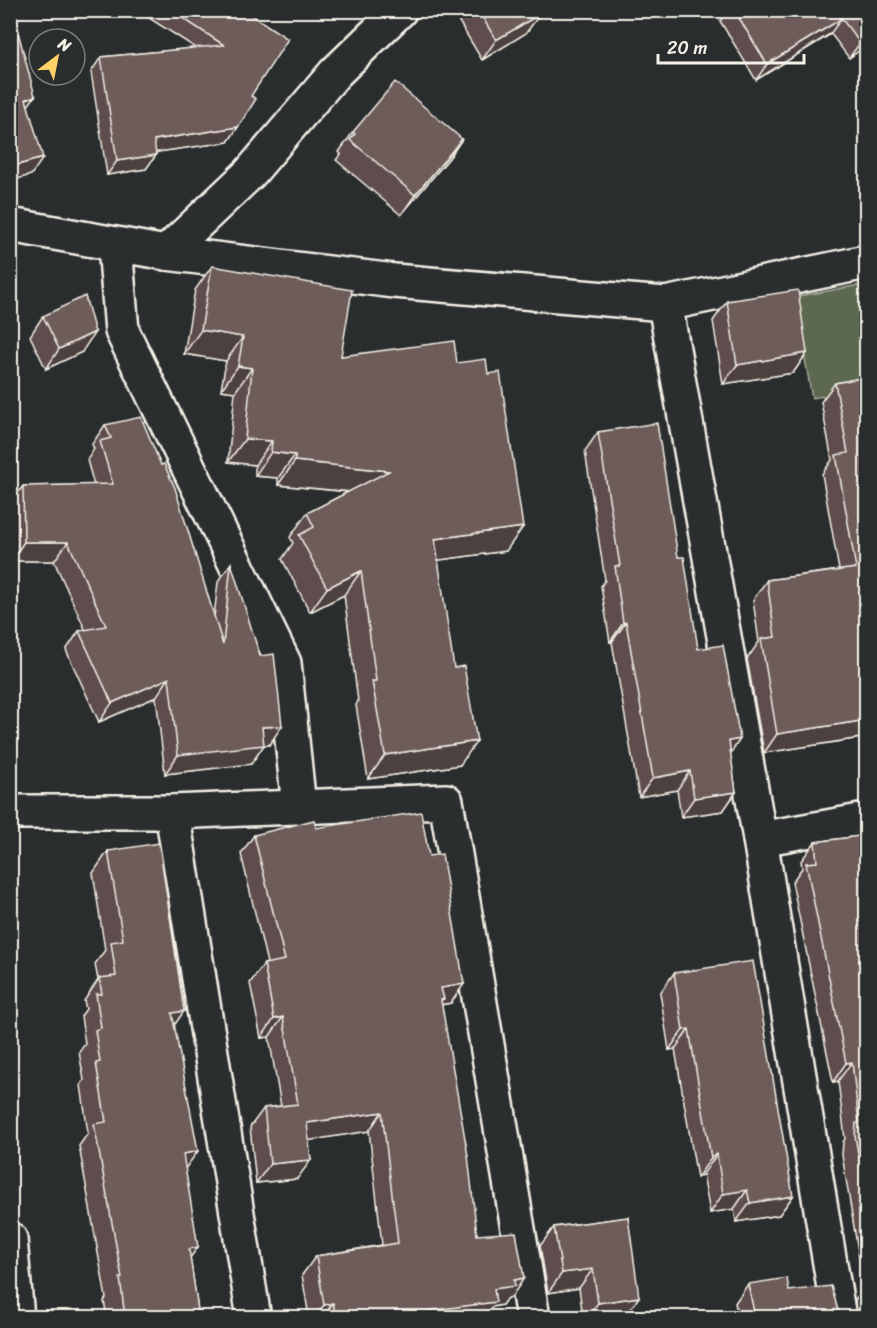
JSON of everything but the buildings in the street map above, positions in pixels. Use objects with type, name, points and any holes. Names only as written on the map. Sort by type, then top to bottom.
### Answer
[{"type":"street","points":[[166,253],[250,173],[335,73],[400,10]]},
{"type":"street","points":[[10,225],[166,253],[394,281],[665,304],[867,262]]},
{"type":"street","points":[[115,244],[122,331],[284,663],[298,807]]},
{"type":"street","points":[[665,304],[760,839],[840,1317]]},
{"type":"street","points":[[10,812],[172,812],[446,801],[533,1317]]},
{"type":"street","points":[[172,812],[254,1317]]},
{"type":"street","points":[[760,839],[867,820]]},
{"type":"street","points":[[10,1239],[17,1317]]},
{"type":"green space","points":[[866,284],[866,389],[812,398],[794,297]]}]
